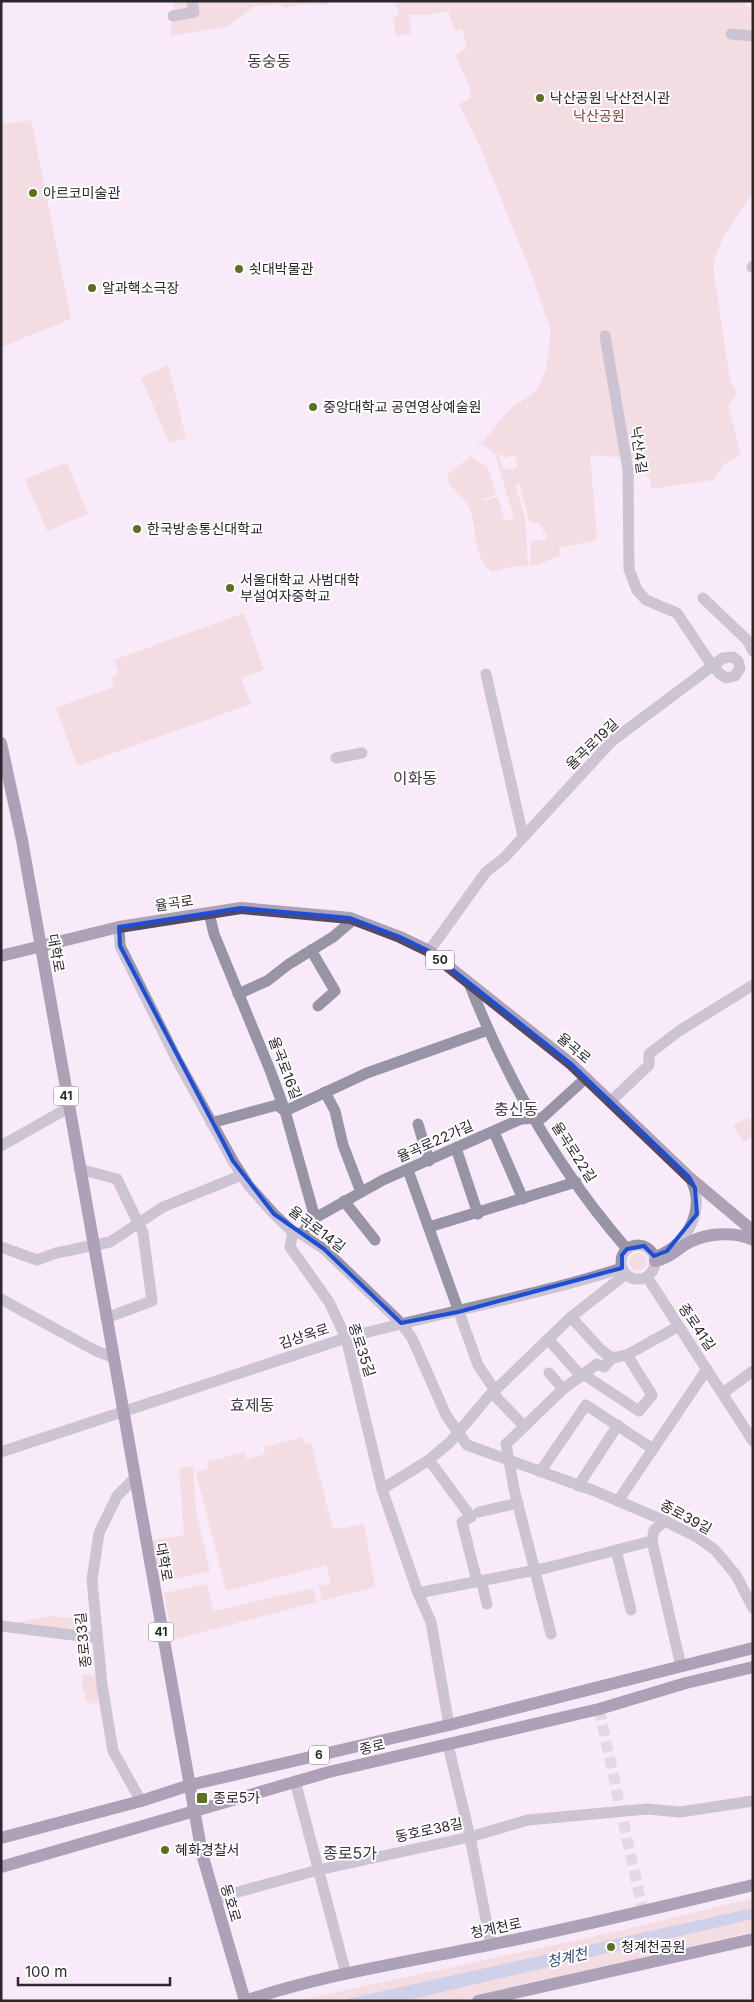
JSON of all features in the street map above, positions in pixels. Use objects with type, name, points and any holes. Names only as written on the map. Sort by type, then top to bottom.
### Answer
[{"type":"main road","name":"대학로","points":[[1,743],[22,840],[39,946],[194,1812]]},
{"type":"main road","name":"율곡로","points":[[1,956],[118,927],[241,908],[354,920],[400,937],[429,951],[586,1078],[689,1177],[753,1231]]},
{"type":"main road","points":[[655,1259],[670,1256],[691,1241],[707,1236],[729,1234],[753,1240]]},
{"type":"main road","name":"종로","points":[[1,1838],[141,1801],[190,1785],[449,1725],[753,1648]]},
{"type":"main road","name":"종로","points":[[1,1867],[295,1781],[599,1709],[753,1667]]},
{"type":"main road","name":"동호로","points":[[194,1812],[202,1854],[245,2001]]},
{"type":"main road","name":"청계천로","points":[[245,2001],[279,1990],[346,1974],[491,1945],[753,1886]]},
{"type":"main road","points":[[478,2001],[753,1939]]},
{"type":"street","points":[[173,16],[194,12],[192,1]]},
{"type":"street","points":[[731,34],[753,36]]},
{"type":"street","name":"낙산4길","points":[[605,336],[628,470],[629,569]]},
{"type":"street","name":"율곡로19길","points":[[429,951],[486,872],[504,858],[612,741],[720,660],[729,656],[738,661],[739,671],[735,676],[726,678],[719,673],[707,658],[677,613],[646,600],[637,590],[629,569]]},
{"type":"street","points":[[703,598],[751,643]]},
{"type":"street","points":[[486,674],[523,836]]},
{"type":"street","points":[[336,758],[362,753]]},
{"type":"street","name":"율곡로16길","points":[[209,913],[214,934],[285,1111],[316,1218]]},
{"type":"street","points":[[238,994],[267,981],[289,964],[333,937],[354,920]]},
{"type":"street","name":"율곡로14길","points":[[118,927],[120,946],[176,1058],[242,1175],[274,1214],[297,1232],[324,1249],[401,1323]]},
{"type":"street","points":[[311,950],[335,992],[318,1006]]},
{"type":"street","name":"율곡로22길","points":[[469,983],[502,1063],[536,1120],[599,1217],[627,1248]]},
{"type":"street","points":[[610,1102],[650,1065],[650,1054],[669,1038],[753,984]]},
{"type":"street","points":[[212,1123],[276,1105],[285,1111],[367,1073],[488,1030]]},
{"type":"street","name":"율곡로22가길","points":[[316,1218],[361,1192],[428,1160],[521,1119],[536,1120],[542,1118],[586,1078]]},
{"type":"street","points":[[325,1092],[335,1111],[344,1145],[361,1192]]},
{"type":"street","points":[[1,1146],[68,1108]]},
{"type":"street","points":[[418,1124],[428,1160]]},
{"type":"street","points":[[494,1132],[523,1199]]},
{"type":"street","points":[[456,1148],[478,1214]]},
{"type":"street","points":[[79,1169],[117,1179],[143,1233],[152,1301],[106,1318]]},
{"type":"street","points":[[408,1170],[478,1366],[496,1397],[524,1426]]},
{"type":"street","points":[[1,1247],[37,1260],[56,1253],[93,1247],[110,1242],[163,1206],[242,1175]]},
{"type":"street","points":[[655,1259],[680,1239],[697,1214],[695,1188],[689,1177]]},
{"type":"street","points":[[429,1227],[478,1214],[576,1182]]},
{"type":"street","points":[[344,1201],[375,1240]]},
{"type":"street","points":[[297,1232],[316,1218]]},
{"type":"street","name":"종로35길","points":[[297,1232],[290,1247],[329,1302],[346,1338],[382,1489],[418,1593],[431,1622],[449,1725]]},
{"type":"street","points":[[635,1245],[644,1246],[655,1259],[654,1270],[647,1277],[642,1279],[632,1278],[624,1271],[622,1255],[627,1248],[635,1245]]},
{"type":"street","points":[[382,1489],[428,1460],[458,1434],[494,1392],[571,1316],[624,1271]]},
{"type":"street","name":"김상옥로","points":[[1,1452],[346,1338],[401,1323],[458,1312],[624,1271]]},
{"type":"street","name":"종로41길","points":[[647,1277],[677,1327],[708,1369],[753,1441]]},
{"type":"street","points":[[1,1298],[96,1352],[112,1356]]},
{"type":"street","points":[[571,1316],[600,1349],[612,1358]]},
{"type":"street","name":"종로39길","points":[[401,1323],[412,1338],[446,1415],[467,1445],[618,1501],[665,1520],[697,1537],[715,1550],[736,1575],[753,1608]]},
{"type":"street","points":[[551,1634],[518,1503],[506,1444],[563,1389],[597,1364],[604,1367],[612,1358],[627,1355],[677,1327]]},
{"type":"street","points":[[548,1340],[582,1375],[639,1411],[652,1395],[627,1355]]},
{"type":"street","points":[[618,1501],[708,1369]]},
{"type":"street","points":[[723,1393],[753,1371]]},
{"type":"street","points":[[549,1373],[563,1389]]},
{"type":"street","points":[[540,1472],[586,1405],[652,1449]]},
{"type":"street","points":[[578,1486],[618,1425]]},
{"type":"street","points":[[428,1460],[471,1517],[462,1522],[486,1604]]},
{"type":"street","name":"종로33길","points":[[134,1480],[117,1496],[99,1533],[92,1580],[113,1752],[141,1801]]},
{"type":"street","points":[[480,1512],[518,1503]]},
{"type":"street","points":[[665,1520],[654,1530],[652,1541],[681,1666]]},
{"type":"street","points":[[418,1593],[534,1569],[652,1541]]},
{"type":"street","points":[[616,1550],[631,1610]]},
{"type":"street","points":[[1,1626],[98,1638]]},
{"type":"street","points":[[448,1745],[470,1837],[491,1945]]},
{"type":"street","points":[[295,1781],[346,1974]]},
{"type":"street","name":"동호로38길","points":[[215,1901],[238,1892],[318,1870],[470,1837],[528,1820],[622,1813],[647,1809],[680,1812],[753,1801]]},
{"type":"highlighted area","points":[[241,908],[350,918],[400,937],[429,951],[570,1063],[689,1177],[695,1188],[697,1214],[667,1251],[654,1256],[644,1246],[627,1249],[622,1255],[622,1268],[458,1312],[401,1323],[324,1249],[274,1214],[233,1161],[120,946],[119,927]]},
{"type":"green space","points":[[175,1],[328,1],[327,5],[303,4],[285,8],[278,4],[255,6],[228,26],[170,36]]},
{"type":"green space","name":"낙산공원","points":[[394,1],[741,1],[753,12],[753,192],[724,236],[716,254],[713,268],[730,380],[737,394],[728,407],[741,454],[723,465],[713,480],[651,489],[650,479],[631,458],[590,455],[597,540],[559,548],[561,555],[537,565],[510,567],[492,572],[485,564],[477,547],[471,512],[450,483],[447,475],[474,453],[471,457],[488,468],[496,495],[482,499],[483,501],[498,497],[505,521],[514,518],[498,464],[501,463],[503,470],[518,467],[515,455],[504,458],[503,454],[499,455],[501,462],[498,463],[495,453],[481,444],[510,409],[537,391],[546,369],[551,331],[533,278],[479,144],[459,104],[471,98],[469,85],[456,55],[467,48],[462,29],[455,30],[448,11],[428,15],[408,15],[412,33],[396,36],[393,18],[399,15]],"holes":[[[519,483],[530,523],[539,523],[539,527],[543,527],[543,532],[546,532],[546,540],[531,541],[530,565],[528,564],[525,518],[515,484]]]},
{"type":"green space","points":[[31,120],[71,319],[1,347],[1,125]]},
{"type":"green space","points":[[168,365],[186,438],[169,443],[141,378]]},
{"type":"green space","points":[[65,463],[68,465],[88,514],[47,531],[25,479]]},
{"type":"green space","points":[[244,613],[264,670],[241,678],[251,704],[77,766],[56,708],[114,687],[111,678],[119,674],[114,660]]},
{"type":"green space","points":[[748,1117],[753,1125],[753,1136],[743,1142],[733,1126]]},
{"type":"green space","points":[[634,1253],[642,1253],[647,1258],[645,1269],[634,1271],[629,1266],[629,1258]]},
{"type":"green space","points":[[302,1437],[304,1444],[311,1443],[333,1529],[340,1527],[341,1529],[364,1523],[375,1587],[322,1601],[319,1586],[331,1583],[326,1565],[226,1591],[196,1472],[208,1469],[207,1462],[245,1452],[247,1459],[265,1454],[264,1447]]},
{"type":"green space","points":[[193,1466],[196,1511],[210,1571],[157,1583],[149,1541],[184,1535],[179,1468]]},
{"type":"green space","points":[[207,1584],[214,1611],[313,1588],[317,1602],[172,1640],[164,1593]]},
{"type":"green space","points":[[51,1616],[84,1619],[87,1621],[86,1629],[83,1632],[18,1622]]},
{"type":"green space","points":[[83,1674],[96,1676],[99,1702],[88,1704],[82,1687]]},
{"type":"green space","name":"청계천공원","points":[[753,1898],[753,1932],[458,2001],[296,2001],[623,1930]]},
{"type":"water","name":"청계천","points":[[753,1908],[753,1919],[404,2001],[338,2001]]},
{"type":"tunnel","points":[[599,1709],[643,1912]]},
{"type":"place","name":"낙산공원 낙산전시관","points":[[540,98]]},
{"type":"place","name":"아르코미술관","points":[[33,193]]},
{"type":"place","name":"쇳대박물관","points":[[239,269]]},
{"type":"place","name":"알과핵소극장","points":[[92,288]]},
{"type":"place","name":"중앙대학교 공연영상예술원","points":[[313,407]]},
{"type":"place","name":"한국방송통신대학교","points":[[137,529]]},
{"type":"place","name":"서울대학교 사범대학 부설여자중학교","points":[[230,588]]},
{"type":"place","name":"종로5가","points":[[202,1798]]},
{"type":"place","name":"혜화경찰서","points":[[165,1850]]},
{"type":"place","name":"청계천공원","points":[[611,1947]]},
{"type":"district","name":"동숭동","points":[[269,61]]},
{"type":"district","name":"이화동","points":[[415,778]]},
{"type":"district","name":"충신동","points":[[516,1109]]},
{"type":"district","name":"효제동","points":[[252,1405]]},
{"type":"district","name":"종로5가","points":[[350,1853]]}]
